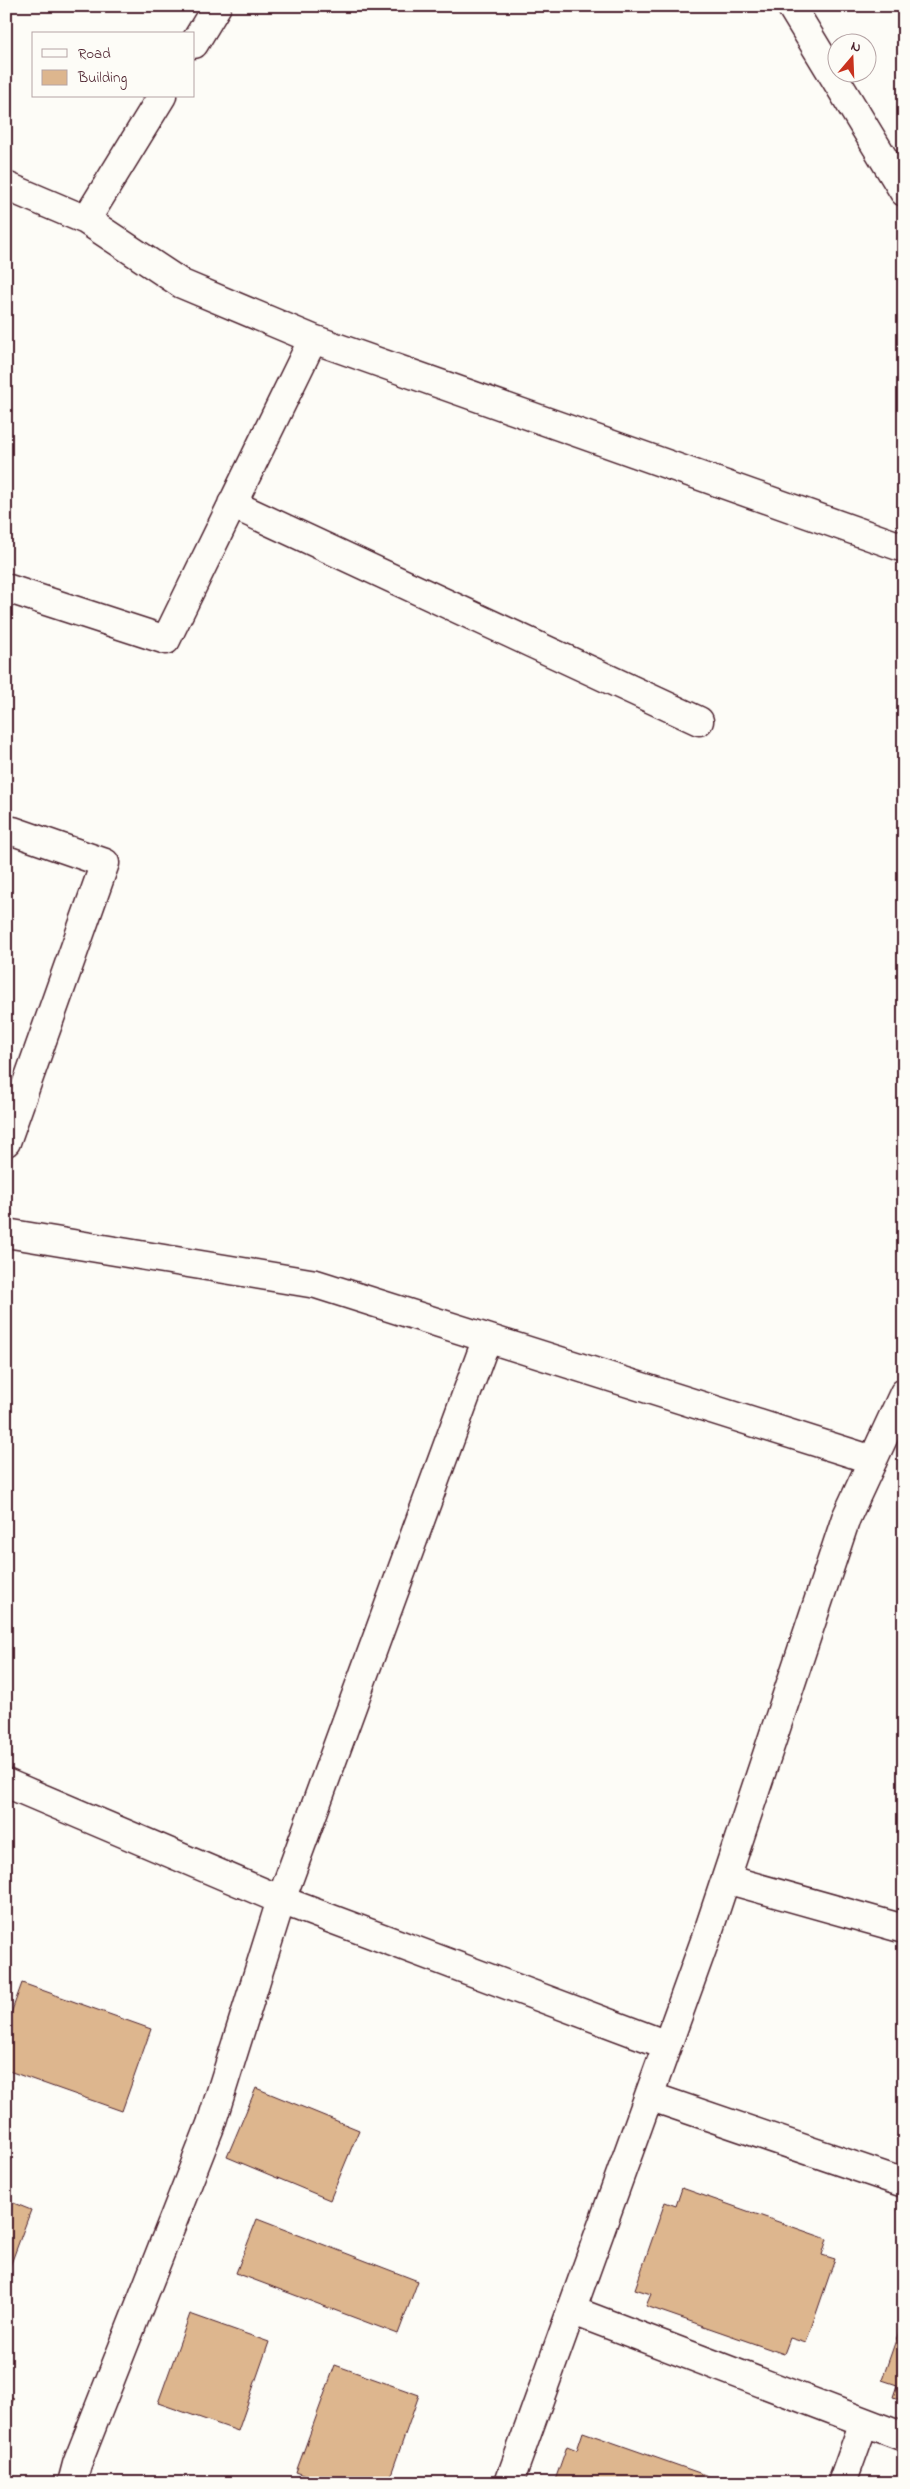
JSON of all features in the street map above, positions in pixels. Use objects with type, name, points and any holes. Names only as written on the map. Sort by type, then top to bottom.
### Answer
[{"type":"street","points":[[195,42],[217,6]]},
{"type":"street","points":[[791,6],[904,192]]},
{"type":"street","points":[[86,220],[161,98]]},
{"type":"street","points":[[6,186],[86,220],[182,284],[313,339],[904,548]]},
{"type":"street","points":[[6,588],[166,640],[313,339]]},
{"type":"street","points":[[232,504],[699,721]]},
{"type":"street","points":[[6,1142],[105,863],[14,831]]},
{"type":"street","points":[[6,1233],[316,1284],[873,1460]]},
{"type":"street","points":[[72,2483],[77,2464],[210,2124],[281,1900],[487,1338]]},
{"type":"street","points":[[509,2483],[668,2045],[726,1879],[846,1518],[902,1401]]},
{"type":"street","points":[[6,1783],[281,1900],[668,2045]]},
{"type":"street","points":[[726,1879],[904,1929]]},
{"type":"street","points":[[649,2096],[904,2183]]},
{"type":"street","points":[[571,2310],[904,2437]]},
{"type":"street","points":[[842,2483],[864,2422]]},
{"type":"building","points":[[22,1983],[151,2029],[122,2111],[6,2070],[6,2027]]},
{"type":"building","points":[[256,2088],[359,2130],[330,2200],[227,2157]]},
{"type":"building","points":[[682,2188],[827,2239],[822,2255],[835,2259],[806,2343],[790,2338],[784,2354],[646,2306],[651,2294],[635,2289],[665,2202],[676,2206]]},
{"type":"building","points":[[6,2200],[31,2210],[9,2269],[6,2268]]},
{"type":"building","points":[[257,2219],[418,2281],[398,2334],[236,2273]]},
{"type":"building","points":[[6,2298],[12,2300],[6,2317]]},
{"type":"building","points":[[190,2314],[269,2342],[238,2431],[158,2403]]},
{"type":"building","points":[[904,2317],[904,2401],[893,2397],[897,2385],[882,2380]]},
{"type":"building","points":[[335,2365],[419,2395],[388,2483],[325,2483],[296,2472]]},
{"type":"building","points":[[6,2395],[14,2398],[6,2418]]},
{"type":"building","points":[[583,2432],[728,2483],[554,2483],[567,2446],[577,2450]]}]
